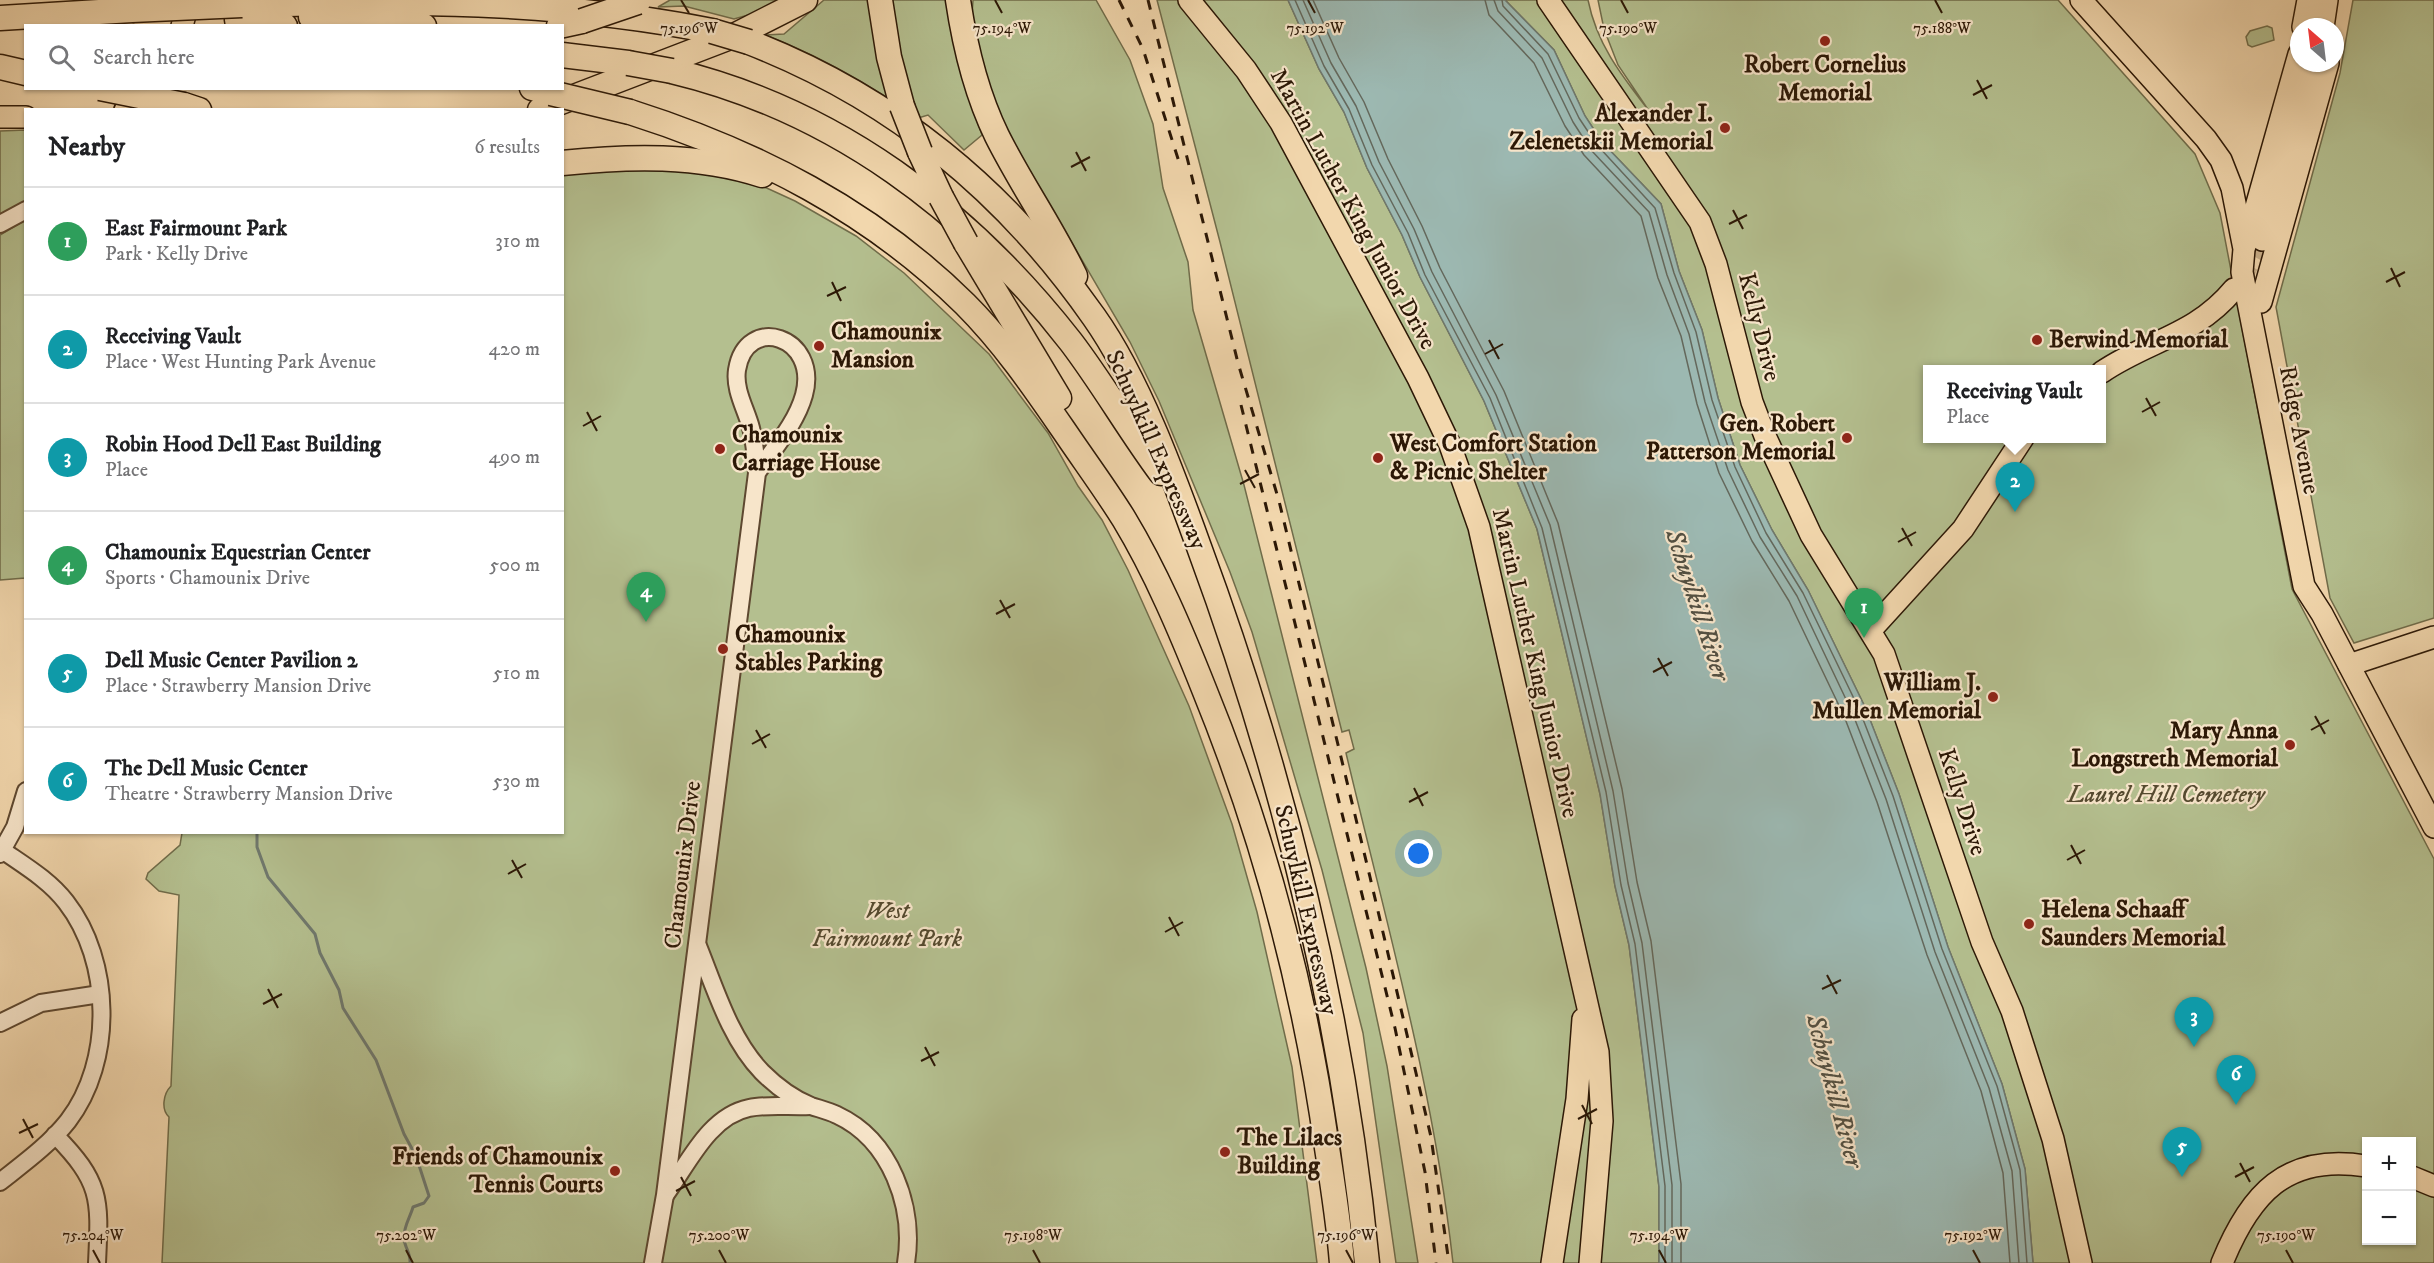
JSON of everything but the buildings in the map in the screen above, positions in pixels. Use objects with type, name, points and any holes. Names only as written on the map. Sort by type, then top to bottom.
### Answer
[{"type":"highway","points":[[564,90],[738,34],[805,0]]},
{"type":"highway","points":[[880,0],[889,57],[902,106],[941,197],[966,243],[1059,397],[1124,519]]},
{"type":"highway","points":[[958,0],[971,64],[987,112],[1005,151],[1062,249],[1096,319]]},
{"type":"highway","name":"Schuylkill Expressway","points":[[240,13],[423,1],[532,4],[634,16],[712,31],[749,42],[804,65],[849,88],[957,163],[1022,225],[1096,319],[1140,402],[1184,504],[1255,709],[1303,884],[1339,1066],[1367,1263]]},
{"type":"highway","points":[[564,25],[641,1]]},
{"type":"highway","points":[[240,13],[278,24]]},
{"type":"highway","points":[[0,18],[126,20],[240,13],[401,24]]},
{"type":"highway","points":[[0,32],[24,30]]},
{"type":"highway","points":[[564,55],[672,71],[721,84],[804,117],[878,159],[938,203],[1010,270],[1058,326],[1184,504]]},
{"type":"highway","points":[[0,60],[24,58]]},
{"type":"highway","points":[[0,67],[24,73]]},
{"type":"highway","points":[[0,85],[24,84]]},
{"type":"highway","points":[[110,90],[191,107]]},
{"type":"highway","points":[[541,97],[563,90]]},
{"type":"highway","name":"Schuylkill Expressway","points":[[541,97],[630,112],[746,154],[798,181],[849,212],[912,257],[991,331],[1038,393],[1124,519],[1166,601],[1199,674],[1234,767],[1269,876],[1310,1043],[1340,1238],[1341,1263]]},
{"type":"highway","points":[[564,163],[639,158],[708,162],[760,174],[849,212]]},
{"type":"main road","points":[[183,24],[189,0]]},
{"type":"main road","name":"Martin Luther King Junior Drive","points":[[1190,0],[1246,70],[1281,123],[1418,378],[1450,445],[1479,527],[1584,991],[1602,1085],[1600,1155],[1590,1263]]},
{"type":"main road","name":"Kelly Drive","points":[[1548,0],[1701,222],[1716,264],[1752,402],[1764,436],[1811,535],[1871,630],[1889,667],[1982,942],[2012,1011],[2053,1139],[2081,1263]]},
{"type":"main road","name":"Ridge Avenue","points":[[2080,0],[2211,146],[2225,167],[2257,247],[2254,268],[2322,614]]},
{"type":"main road","points":[[2305,18],[2308,0]]},
{"type":"main road","points":[[2317,18],[2320,0]]},
{"type":"main road","points":[[2324,18],[2327,0]]},
{"type":"main road","points":[[2336,18],[2339,0]]},
{"type":"main road","points":[[2257,247],[2263,182],[2294,72]]},
{"type":"main road","points":[[2257,247],[2304,95],[2308,72]]},
{"type":"main road","points":[[2257,247],[2311,97],[2315,72]]},
{"type":"main road","points":[[2261,302],[2325,72]]},
{"type":"main road","points":[[128,108],[151,90]]},
{"type":"main road","points":[[0,117],[24,117]]},
{"type":"main road","points":[[2232,188],[2249,190],[2263,182]]},
{"type":"main road","name":"Ridge Avenue","points":[[2257,247],[2242,272],[2304,586],[2322,614],[2434,827]]},
{"type":"main road","points":[[2106,370],[2189,328],[2235,293],[2193,334],[2106,375]]},
{"type":"main road","points":[[1871,630],[1964,529],[2020,443]]},
{"type":"main road","points":[[2349,665],[2434,637]]},
{"type":"main road","points":[[1552,1263],[1577,1099],[1584,991]]},
{"type":"main road","points":[[1577,1099],[1582,1090],[1602,1085]]},
{"type":"main road","points":[[2222,1263],[2244,1216],[2256,1200],[2282,1177],[2314,1165],[2362,1166]]},
{"type":"main road","points":[[2416,1178],[2434,1186]]},
{"type":"street","points":[[0,224],[24,211]]},
{"type":"street","name":"Chamounix Drive","points":[[653,1263],[665,1195],[757,474],[752,433],[739,391],[737,372],[750,346],[764,338],[780,337],[787,340],[800,355],[806,384],[793,420],[757,474]]},
{"type":"street","points":[[0,1182],[56,1135],[78,1105],[95,1064],[99,1033],[100,994],[94,956],[73,913],[42,877],[1,852],[18,818],[24,798]]},
{"type":"street","points":[[697,944],[730,1021],[753,1061],[782,1089],[811,1106],[837,1114],[859,1128],[887,1161],[899,1187],[906,1216],[906,1263]]},
{"type":"street","points":[[0,1023],[41,1003],[100,994]]},
{"type":"street","points":[[665,1195],[705,1138],[726,1118],[750,1108],[811,1106]]},
{"type":"street","points":[[56,1135],[81,1162],[96,1192],[99,1222],[97,1263]]},
{"type":"green space","points":[[670,0],[787,0],[776,7],[734,19],[684,6],[658,7]]},
{"type":"green space","points":[[824,0],[876,0],[889,99],[828,64],[765,35],[784,34]]},
{"type":"green space","points":[[892,0],[948,0],[971,103],[982,135],[964,150],[928,115],[918,118],[902,61]]},
{"type":"green space","points":[[973,0],[1096,0],[1130,60],[1153,124],[1163,188],[1188,262],[1193,310],[1244,485],[1366,968],[1387,1066],[1418,1263],[1396,1263],[1363,1033],[1322,870],[1252,632],[1230,572],[1159,401],[1130,342],[1014,144],[997,109],[978,50],[972,16]]},
{"type":"green space","points":[[1157,0],[1288,0],[1319,69],[1344,112],[1367,168],[1402,235],[1420,277],[1484,401],[1537,529],[1600,794],[1615,886],[1629,945],[1659,1187],[1659,1263],[1453,1263],[1445,1198],[1421,1070],[1346,753],[1354,749],[1349,730],[1342,732]]},
{"type":"green space","name":"Laurel Hill Cemetery","points":[[1505,0],[1588,0],[1604,46],[1649,111],[1618,65],[1604,29],[1598,0],[2058,0],[2195,154],[2220,213],[2292,589],[2434,859],[2434,1263],[2033,1263],[2025,1169],[2002,1084],[1948,947],[1899,794],[1865,707],[1808,590],[1772,530],[1740,465],[1718,398],[1702,330],[1679,271],[1661,204],[1602,142],[1585,116],[1554,50]]},
{"type":"green space","points":[[2353,0],[2434,0],[2434,618],[2354,643],[2330,598],[2276,307],[2340,72],[2344,72],[2344,51]]},
{"type":"green space","points":[[2267,26],[2272,28],[2274,40],[2252,47],[2248,45],[2246,37],[2250,31]]},
{"type":"green space","points":[[24,130],[24,202],[0,214],[0,131]]},
{"type":"green space","name":"West Fairmount Park","points":[[681,168],[760,185],[795,201],[856,236],[904,273],[989,354],[1048,433],[1078,486],[1102,520],[1128,570],[1189,706],[1232,824],[1257,912],[1292,1067],[1317,1263],[162,1263],[169,1117],[166,1114],[164,1102],[171,1086],[179,895],[159,891],[146,879],[148,873],[180,845],[182,834],[564,834],[564,172]]},
{"type":"green space","points":[[24,221],[24,578],[0,580],[0,235]]},
{"type":"water","name":"Schuylkill River","points":[[1288,0],[1505,0],[1554,50],[1585,116],[1602,142],[1661,204],[1679,271],[1702,330],[1718,398],[1740,465],[1772,530],[1808,590],[1865,707],[1899,794],[1948,947],[2002,1084],[2025,1169],[2033,1263],[1659,1263],[1659,1187],[1629,945],[1615,886],[1600,794],[1537,529],[1484,401],[1420,277],[1402,235],[1367,168],[1344,112],[1319,69]]},
{"type":"waterway","points":[[257,834],[257,847],[268,877],[315,934],[320,953],[339,990],[343,1008],[376,1060],[404,1134],[416,1156],[429,1196],[424,1203],[413,1207],[406,1227],[404,1239],[410,1263]]},
{"type":"tunnel","points":[[2238,283],[2262,240]]},
{"type":"railway","points":[[1119,0],[1143,49],[1181,168]]},
{"type":"railway","points":[[1148,0],[1238,363],[1279,501],[1370,877],[1431,1137],[1449,1263]]},
{"type":"railway","points":[[1241,405],[1395,1028],[1425,1172],[1436,1263]]},
{"type":"place","name":"Robert Cornelius Memorial","points":[[1825,41]]},
{"type":"place","name":"Alexander I. Zelenetskii Memorial","points":[[1725,128]]},
{"type":"place","name":"Berwind Memorial","points":[[2037,340]]},
{"type":"place","name":"Chamounix Mansion","points":[[819,346]]},
{"type":"place","name":"Gen. Robert Patterson Memorial","points":[[1847,438]]},
{"type":"place","name":"Chamounix Carriage House","points":[[720,449]]},
{"type":"place","name":"West Comfort Station & Picnic Shelter","points":[[1378,458]]},
{"type":"place","name":"Receiving Vault","points":[[2015,512]]},
{"type":"place","name":"Chamounix Equestrian Center","points":[[646,622]]},
{"type":"place","name":"East Fairmount Park","points":[[1864,638]]},
{"type":"place","name":"Chamounix Stables Parking","points":[[723,649]]},
{"type":"place","name":"William J. Mullen Memorial","points":[[1993,697]]},
{"type":"place","name":"Mary Anna Longstreth Memorial","points":[[2290,745]]},
{"type":"place","name":"Helena Schaaff Saunders Memorial","points":[[2029,924]]},
{"type":"place","name":"Robin Hood Dell East Building","points":[[2194,1047]]},
{"type":"place","name":"The Dell Music Center","points":[[2236,1105]]},
{"type":"place","name":"The Lilacs Building","points":[[1225,1152]]},
{"type":"place","name":"Friends of Chamounix Tennis Courts","points":[[615,1171]]},
{"type":"place","name":"Dell Music Center Pavilion 2","points":[[2182,1177]]}]
